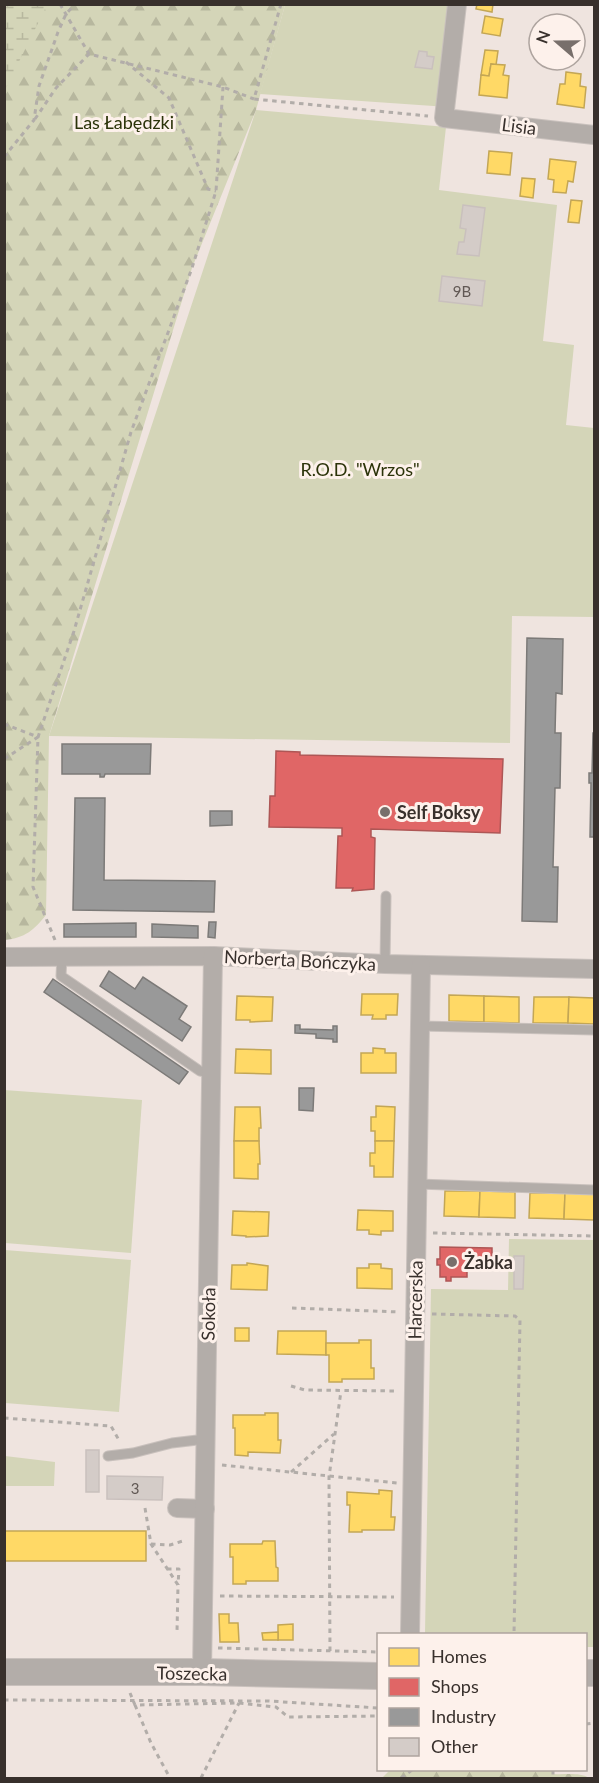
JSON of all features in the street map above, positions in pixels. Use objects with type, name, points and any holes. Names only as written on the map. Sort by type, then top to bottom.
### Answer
[{"type":"main road","name":"Toszecka","points":[[4,1672],[202,1660],[377,1676]]},
{"type":"street","points":[[444,118],[457,4]]},
{"type":"street","name":"Lisia","points":[[444,118],[594,135]]},
{"type":"street","name":"Norberta Bończyka","points":[[4,957],[213,956],[385,964],[594,969]]},
{"type":"street","name":"Sokoła","points":[[202,1660],[213,956]]},
{"type":"street","name":"Harcerska","points":[[410,1633],[421,965]]},
{"type":"street","points":[[177,1508],[204,1509]]},
{"type":"lane","points":[[385,964],[386,896]]},
{"type":"lane","points":[[62,957],[61,976],[200,1071],[212,1073]]},
{"type":"lane","points":[[420,1026],[594,1030]]},
{"type":"lane","points":[[418,1184],[594,1190]]},
{"type":"lane","points":[[108,1456],[172,1443],[206,1439]]},
{"type":"path","points":[[60,4],[89,54],[126,61],[223,87],[254,99],[444,118]]},
{"type":"path","points":[[34,120],[39,86],[66,14],[75,4]]},
{"type":"path","points":[[254,99],[281,4]]},
{"type":"path","points":[[4,157],[57,88],[89,54]]},
{"type":"path","points":[[126,61],[169,98],[208,189],[216,191]]},
{"type":"path","points":[[62,957],[33,887],[39,737],[75,631],[131,432],[192,268],[216,191],[223,87]]},
{"type":"path","points":[[4,724],[39,737]]},
{"type":"path","points":[[4,759],[39,737]]},
{"type":"path","points":[[417,1233],[594,1236]]},
{"type":"path","points":[[292,1308],[402,1312]]},
{"type":"path","points":[[424,1313],[515,1316],[520,1320],[514,1633]]},
{"type":"path","points":[[291,1386],[305,1390],[414,1391]]},
{"type":"path","points":[[330,1652],[329,1477],[341,1391]]},
{"type":"path","points":[[4,1418],[111,1426],[126,1454]]},
{"type":"path","points":[[291,1473],[335,1433]]},
{"type":"path","points":[[205,1464],[412,1483]]},
{"type":"path","points":[[145,1508],[151,1544],[178,1585]]},
{"type":"path","points":[[151,1544],[170,1545],[186,1541],[187,1532]]},
{"type":"path","points":[[167,1569],[179,1569],[177,1632]]},
{"type":"path","points":[[220,1596],[410,1597]]},
{"type":"path","points":[[202,1660],[330,1652],[377,1652]]},
{"type":"path","points":[[128,1689],[151,1743],[170,1779]]},
{"type":"path","points":[[4,1700],[269,1701],[377,1708]]},
{"type":"path","points":[[135,1705],[239,1703],[276,1707],[288,1717],[377,1716]]},
{"type":"path","points":[[201,1779],[239,1703]]},
{"type":"green space","points":[[4,5],[47,5],[5,90]]},
{"type":"green space","name":"Las Łabędzki","points":[[5,5],[285,5],[256,110],[192,268],[49,736],[46,915],[29,932],[5,940]]},
{"type":"green space","points":[[285,5],[461,5],[448,107],[260,94]]},
{"type":"green space","name":"R.O.D. \"Wrzos\"","points":[[256,110],[446,127],[439,190],[557,205],[543,341],[574,345],[566,425],[594,428],[594,617],[512,616],[510,743],[49,736]]},
{"type":"green space","points":[[4,1090],[142,1100],[131,1253],[5,1243]]},
{"type":"green space","points":[[509,1239],[594,1240],[594,1647],[587,1647],[587,1633],[425,1633],[431,1289],[508,1290]]},
{"type":"green space","points":[[5,1250],[131,1260],[119,1412],[5,1403]]},
{"type":"green space","points":[[5,1456],[55,1462],[54,1486],[5,1486]]},
{"type":"green space","points":[[389,1771],[553,1771],[553,1774],[577,1774],[589,1778],[382,1778]]},
{"type":"building: Homes","points":[[477,4],[493,4],[492,12],[476,9]]},
{"type":"building: Homes","points":[[485,16],[503,19],[500,36],[482,33]]},
{"type":"building: Homes","points":[[485,50],[498,51],[496,65],[491,64],[489,76],[481,75]]},
{"type":"building: Homes","points":[[491,64],[505,65],[503,75],[509,76],[507,98],[479,95],[481,75],[489,76]]},
{"type":"building: Homes","points":[[566,72],[581,74],[580,86],[586,87],[584,108],[557,104],[560,84],[565,84]]},
{"type":"building: Homes","points":[[489,151],[512,153],[510,175],[487,173]]},
{"type":"building: Homes","points":[[550,159],[576,162],[573,182],[568,181],[566,193],[553,192],[554,180],[548,179]]},
{"type":"building: Homes","points":[[522,178],[535,179],[533,198],[520,196]]},
{"type":"building: Homes","points":[[571,200],[582,201],[579,223],[568,222]]},
{"type":"building: Homes","points":[[362,994],[398,994],[397,1015],[386,1015],[386,1019],[372,1019],[373,1015],[361,1015]]},
{"type":"building: Homes","points":[[449,995],[484,996],[484,1022],[449,1021]]},
{"type":"building: Homes","points":[[237,996],[273,997],[272,1021],[236,1020]]},
{"type":"building: Homes","points":[[484,996],[519,997],[519,1023],[484,1022]]},
{"type":"building: Homes","points":[[534,997],[569,997],[568,1023],[533,1023]]},
{"type":"building: Homes","points":[[569,997],[594,998],[594,1024],[568,1023]]},
{"type":"building: Homes","points":[[373,1048],[385,1049],[385,1053],[396,1053],[396,1073],[361,1073],[361,1053],[373,1053]]},
{"type":"building: Homes","points":[[236,1049],[271,1050],[271,1074],[235,1073]]},
{"type":"building: Homes","points":[[376,1106],[395,1107],[394,1141],[375,1141],[375,1131],[371,1131],[371,1117],[376,1117]]},
{"type":"building: Homes","points":[[235,1107],[260,1107],[259,1141],[234,1141]]},
{"type":"building: Homes","points":[[234,1141],[259,1141],[258,1179],[234,1178]]},
{"type":"building: Homes","points":[[375,1141],[394,1141],[393,1177],[374,1177],[374,1166],[370,1166],[370,1153],[375,1153]]},
{"type":"building: Homes","points":[[445,1191],[480,1191],[479,1217],[444,1216]]},
{"type":"building: Homes","points":[[480,1191],[515,1192],[515,1218],[479,1217]]},
{"type":"building: Homes","points":[[530,1193],[565,1193],[564,1219],[529,1218]]},
{"type":"building: Homes","points":[[565,1193],[594,1194],[594,1220],[564,1219]]},
{"type":"building: Homes","points":[[358,1210],[393,1211],[393,1231],[381,1231],[381,1235],[369,1234],[369,1230],[357,1230]]},
{"type":"building: Homes","points":[[233,1211],[269,1212],[268,1236],[232,1235]]},
{"type":"building: Homes","points":[[247,1263],[268,1266],[267,1290],[231,1289],[232,1265],[247,1265]]},
{"type":"building: Homes","points":[[369,1264],[381,1264],[381,1268],[392,1269],[392,1289],[357,1288],[357,1268],[369,1268]]},
{"type":"building: Homes","points":[[235,1328],[249,1328],[249,1341],[235,1341]]},
{"type":"building: Homes","points":[[278,1331],[326,1331],[326,1355],[277,1354]]},
{"type":"building: Homes","points":[[359,1340],[371,1340],[371,1368],[374,1368],[374,1379],[342,1379],[342,1382],[329,1382],[329,1355],[326,1355],[326,1343],[359,1343]]},
{"type":"building: Homes","points":[[265,1413],[278,1413],[280,1453],[248,1452],[248,1456],[235,1455],[233,1415],[265,1415]]},
{"type":"building: Homes","points":[[379,1490],[392,1491],[391,1517],[395,1517],[394,1530],[349,1532],[350,1505],[347,1505],[347,1492],[379,1494]]},
{"type":"building: Homes","points":[[4,1531],[146,1531],[146,1561],[4,1561]]},
{"type":"building: Homes","points":[[263,1541],[275,1541],[278,1581],[246,1581],[246,1584],[233,1584],[233,1557],[230,1557],[230,1544],[262,1544]]},
{"type":"building: Homes","points":[[219,1614],[229,1614],[229,1623],[238,1623],[239,1642],[220,1642]]},
{"type":"building: Homes","points":[[293,1624],[293,1640],[278,1640],[278,1625]]},
{"type":"building: Homes","points":[[278,1632],[278,1640],[263,1640],[262,1633]]},
{"type":"building: Shops","name":"Self Boksy","points":[[276,751],[300,752],[300,755],[503,759],[500,833],[371,829],[371,837],[375,838],[374,889],[352,891],[353,888],[336,888],[338,836],[342,836],[342,828],[269,827],[270,796],[275,796]]},
{"type":"building: Shops","name":"Żabka","points":[[440,1247],[492,1248],[492,1267],[485,1267],[486,1259],[467,1259],[467,1277],[451,1277],[451,1281],[446,1281],[446,1277],[440,1277],[440,1265],[437,1265],[437,1259],[440,1259]]},
{"type":"building: Industry","points":[[527,638],[563,639],[562,694],[556,693],[555,733],[561,733],[560,788],[555,788],[553,867],[558,867],[557,922],[522,921]]},
{"type":"building: Industry","points":[[593,733],[594,837],[590,837],[591,783],[589,783],[589,773],[592,773]]},
{"type":"building: Industry","points":[[62,744],[151,744],[150,774],[105,774],[104,777],[100,777],[100,774],[62,774]]},
{"type":"building: Industry","points":[[75,798],[105,798],[104,880],[215,881],[214,912],[73,910]]},
{"type":"building: Industry","points":[[210,811],[232,811],[232,825],[210,826]]},
{"type":"building: Industry","points":[[209,922],[216,922],[215,938],[208,937]]},
{"type":"building: Industry","points":[[136,923],[136,937],[64,937],[64,924]]},
{"type":"building: Industry","points":[[152,924],[198,926],[198,938],[152,937]]},
{"type":"building: Industry","points":[[109,971],[135,989],[143,977],[187,1006],[179,1019],[191,1027],[182,1041],[100,986]]},
{"type":"building: Industry","points":[[53,979],[188,1072],[179,1084],[44,992]]},
{"type":"building: Industry","points":[[295,1025],[300,1025],[300,1029],[333,1030],[333,1026],[337,1026],[337,1042],[333,1042],[333,1039],[316,1038],[316,1034],[295,1033]]},
{"type":"building: Industry","points":[[299,1088],[314,1088],[313,1111],[299,1110]]},
{"type":"building: Other","points":[[419,51],[427,52],[427,56],[434,57],[432,69],[415,67]]},
{"type":"building: Other","points":[[463,205],[485,208],[479,256],[457,254],[459,242],[464,242],[466,229],[460,228]]},
{"type":"building: Other","points":[[442,276],[485,281],[482,306],[439,301]]},
{"type":"building: Other","points":[[514,1256],[524,1256],[523,1289],[514,1289]]},
{"type":"building: Other","points":[[86,1450],[99,1450],[99,1492],[86,1492]]},
{"type":"building: Other","points":[[107,1476],[163,1477],[162,1500],[107,1499]]},
{"type":"place","name":"Self Boksy","points":[[385,812]]},
{"type":"place","name":"Żabka","points":[[452,1262]]}]
